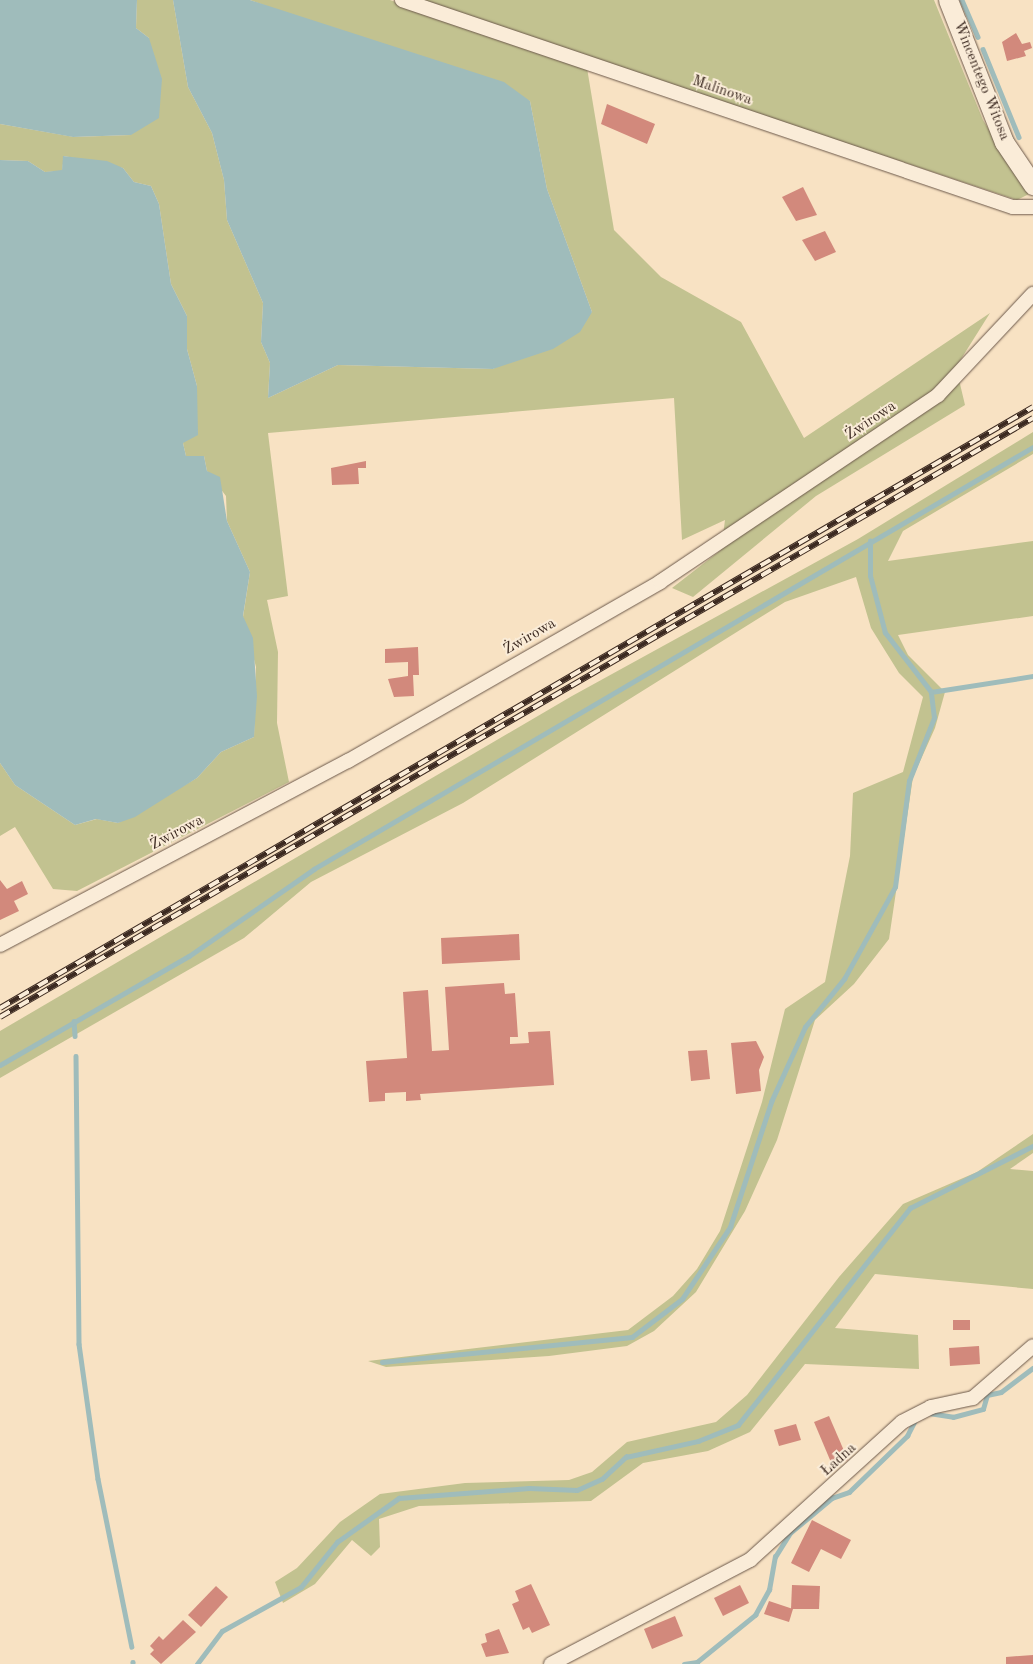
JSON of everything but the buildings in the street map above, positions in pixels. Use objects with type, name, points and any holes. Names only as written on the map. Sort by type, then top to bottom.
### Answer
[{"type":"street","name":"Malinowa","points":[[402,0],[1013,207],[1033,207]]},
{"type":"street","name":"Wincentego Witosa","points":[[948,0],[1004,142],[1033,185]]},
{"type":"street","name":"Żwirowa","points":[[0,945],[348,761],[660,582],[938,395],[1033,294]]},
{"type":"street","name":"Ładna","points":[[551,1664],[750,1560],[902,1422],[931,1407],[973,1398],[1033,1346]]},
{"type":"green space","points":[[137,0],[173,0],[188,87],[212,133],[224,180],[227,220],[263,303],[261,342],[270,363],[268,398],[338,365],[493,369],[592,312],[547,189],[530,101],[250,0],[390,0],[587,68],[614,230],[661,277],[741,322],[804,438],[990,313],[956,367],[965,405],[816,496],[693,597],[672,588],[721,550],[725,520],[682,540],[674,398],[268,433],[288,596],[267,600],[278,652],[277,723],[289,782],[77,891],[53,889],[15,827],[0,836],[0,763],[15,785],[75,825],[97,819],[118,823],[197,778],[221,752],[254,737],[256,667],[243,617],[250,572],[227,521],[226,496],[207,471],[204,456],[186,456],[183,443],[197,386],[187,349],[187,316],[171,284],[159,204],[151,186],[134,182],[123,168],[64,156],[62,171],[45,172],[28,161],[0,160],[0,124],[74,137],[131,135],[149,38],[136,28]]},
{"type":"green space","points":[[416,0],[934,0],[983,120],[1029,194],[1017,200]]},
{"type":"green space","points":[[1033,432],[1033,454],[903,531],[888,561],[1033,541],[1033,616],[898,635],[908,655],[945,692],[935,728],[913,777],[889,939],[854,984],[815,1020],[777,1140],[745,1211],[696,1292],[654,1331],[627,1346],[549,1356],[386,1367],[368,1361],[628,1330],[673,1296],[697,1269],[720,1231],[762,1102],[785,1009],[825,982],[850,856],[853,793],[903,772],[923,697],[899,673],[871,628],[856,577],[785,602],[463,803],[311,882],[244,938],[0,1078],[0,1031],[572,696],[858,539]]},
{"type":"green space","points":[[1033,1134],[1033,1153],[1010,1169],[1033,1171],[1033,1289],[875,1274],[835,1328],[918,1335],[919,1369],[805,1364],[750,1432],[708,1451],[643,1463],[591,1501],[419,1506],[379,1519],[380,1547],[371,1556],[352,1540],[315,1584],[283,1603],[275,1582],[297,1568],[340,1522],[380,1494],[465,1483],[569,1480],[592,1472],[627,1442],[716,1422],[747,1395],[839,1277],[903,1204],[977,1172]]},
{"type":"water","points":[[0,0],[137,0],[136,28],[149,38],[162,79],[159,118],[131,135],[73,137],[0,124]]},
{"type":"water","points":[[173,0],[250,0],[504,82],[530,101],[547,189],[592,312],[580,332],[553,349],[493,369],[338,365],[268,398],[270,363],[261,342],[263,303],[227,220],[224,180],[212,133],[188,87]]},
{"type":"water","points":[[63,156],[107,161],[123,168],[134,182],[151,186],[159,204],[171,284],[187,316],[187,349],[197,386],[198,435],[183,443],[186,456],[204,456],[207,471],[220,477],[227,521],[250,572],[243,616],[253,638],[257,696],[254,737],[221,752],[197,778],[135,817],[118,823],[96,819],[75,825],[15,785],[0,763],[0,160],[28,161],[45,172],[62,170]]},
{"type":"waterway","points":[[962,0],[978,37]]},
{"type":"waterway","points":[[983,49],[1019,137]]},
{"type":"waterway","points":[[0,1065],[189,956],[314,869],[1033,447]]},
{"type":"waterway","points":[[382,1362],[632,1337],[682,1299],[730,1227],[771,1102],[805,1027],[844,979],[895,887],[909,781],[934,718],[931,692],[885,633],[870,576],[870,541]]},
{"type":"waterway","points":[[931,692],[1033,676]]},
{"type":"waterway","points":[[74,1021],[75,1036]]},
{"type":"waterway","points":[[76,1056],[79,1344],[98,1479],[132,1647]]},
{"type":"waterway","points":[[197,1664],[222,1631],[301,1587],[337,1542],[399,1498],[529,1488],[577,1490],[602,1479],[626,1457],[698,1441],[738,1425],[910,1208],[1033,1146]]},
{"type":"waterway","points":[[929,1413],[953,1417],[983,1409],[987,1395],[1001,1392],[1033,1368]]},
{"type":"waterway","points":[[684,1664],[697,1662],[755,1615],[769,1590],[775,1557],[790,1533],[832,1498],[849,1492],[907,1436],[914,1422]]},
{"type":"railway","points":[[0,1008],[1033,407]]},
{"type":"railway","points":[[0,1017],[1033,418]]}]
